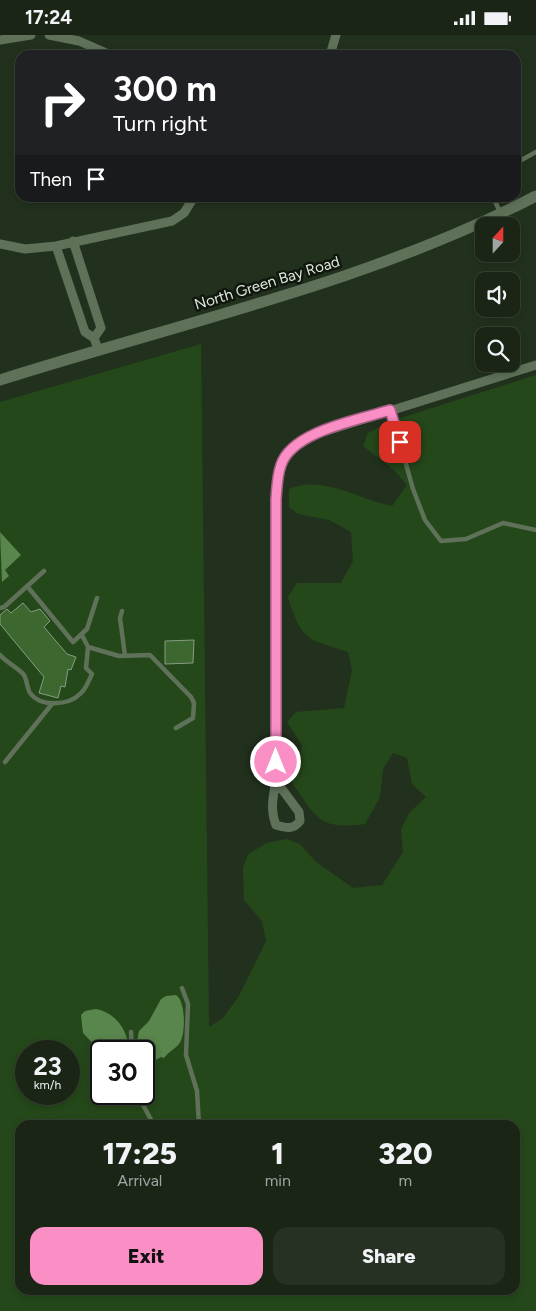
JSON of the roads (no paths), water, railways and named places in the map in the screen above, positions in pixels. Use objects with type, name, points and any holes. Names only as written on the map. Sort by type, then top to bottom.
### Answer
[{"type":"street","points":[[0,40],[31,35]]},
{"type":"street","points":[[49,35],[80,41],[100,50]]},
{"type":"street","points":[[332,50],[336,35]]},
{"type":"street","name":"North Green Bay Road","points":[[0,379],[342,277],[501,214],[536,196]]},
{"type":"street","points":[[0,243],[25,249],[56,246],[172,221],[184,213],[191,202]]},
{"type":"street","points":[[73,241],[101,328],[94,338]]},
{"type":"street","points":[[56,246],[85,331],[94,338],[98,349]]},
{"type":"street","points":[[276,781],[298,812],[300,821],[296,826],[287,829],[276,825],[272,803],[276,781],[276,499],[281,464],[291,449],[310,436],[536,365]]},
{"type":"lane","points":[[521,160],[536,152]]},
{"type":"lane","points":[[495,202],[501,214]]},
{"type":"lane","points":[[390,410],[416,497],[425,520],[441,541],[466,539],[503,523],[536,530]]},
{"type":"lane","points":[[0,608],[4,607],[44,571]]},
{"type":"lane","points":[[27,586],[73,642],[82,635],[92,617],[97,598]]},
{"type":"lane","points":[[122,611],[120,618],[125,656]]},
{"type":"lane","points":[[0,655],[10,666],[24,675],[31,694],[38,700],[52,704],[79,696],[92,674],[86,668],[88,647],[82,635]]},
{"type":"lane","points":[[88,647],[112,655],[150,655],[191,697],[194,703],[193,718],[176,729]]},
{"type":"lane","points":[[5,762],[52,704]]},
{"type":"lane","points":[[182,988],[188,1004],[186,1055],[197,1091],[199,1120]]},
{"type":"lane","points":[[131,1031],[131,1040]]},
{"type":"lane","points":[[143,1105],[151,1120]]}]
